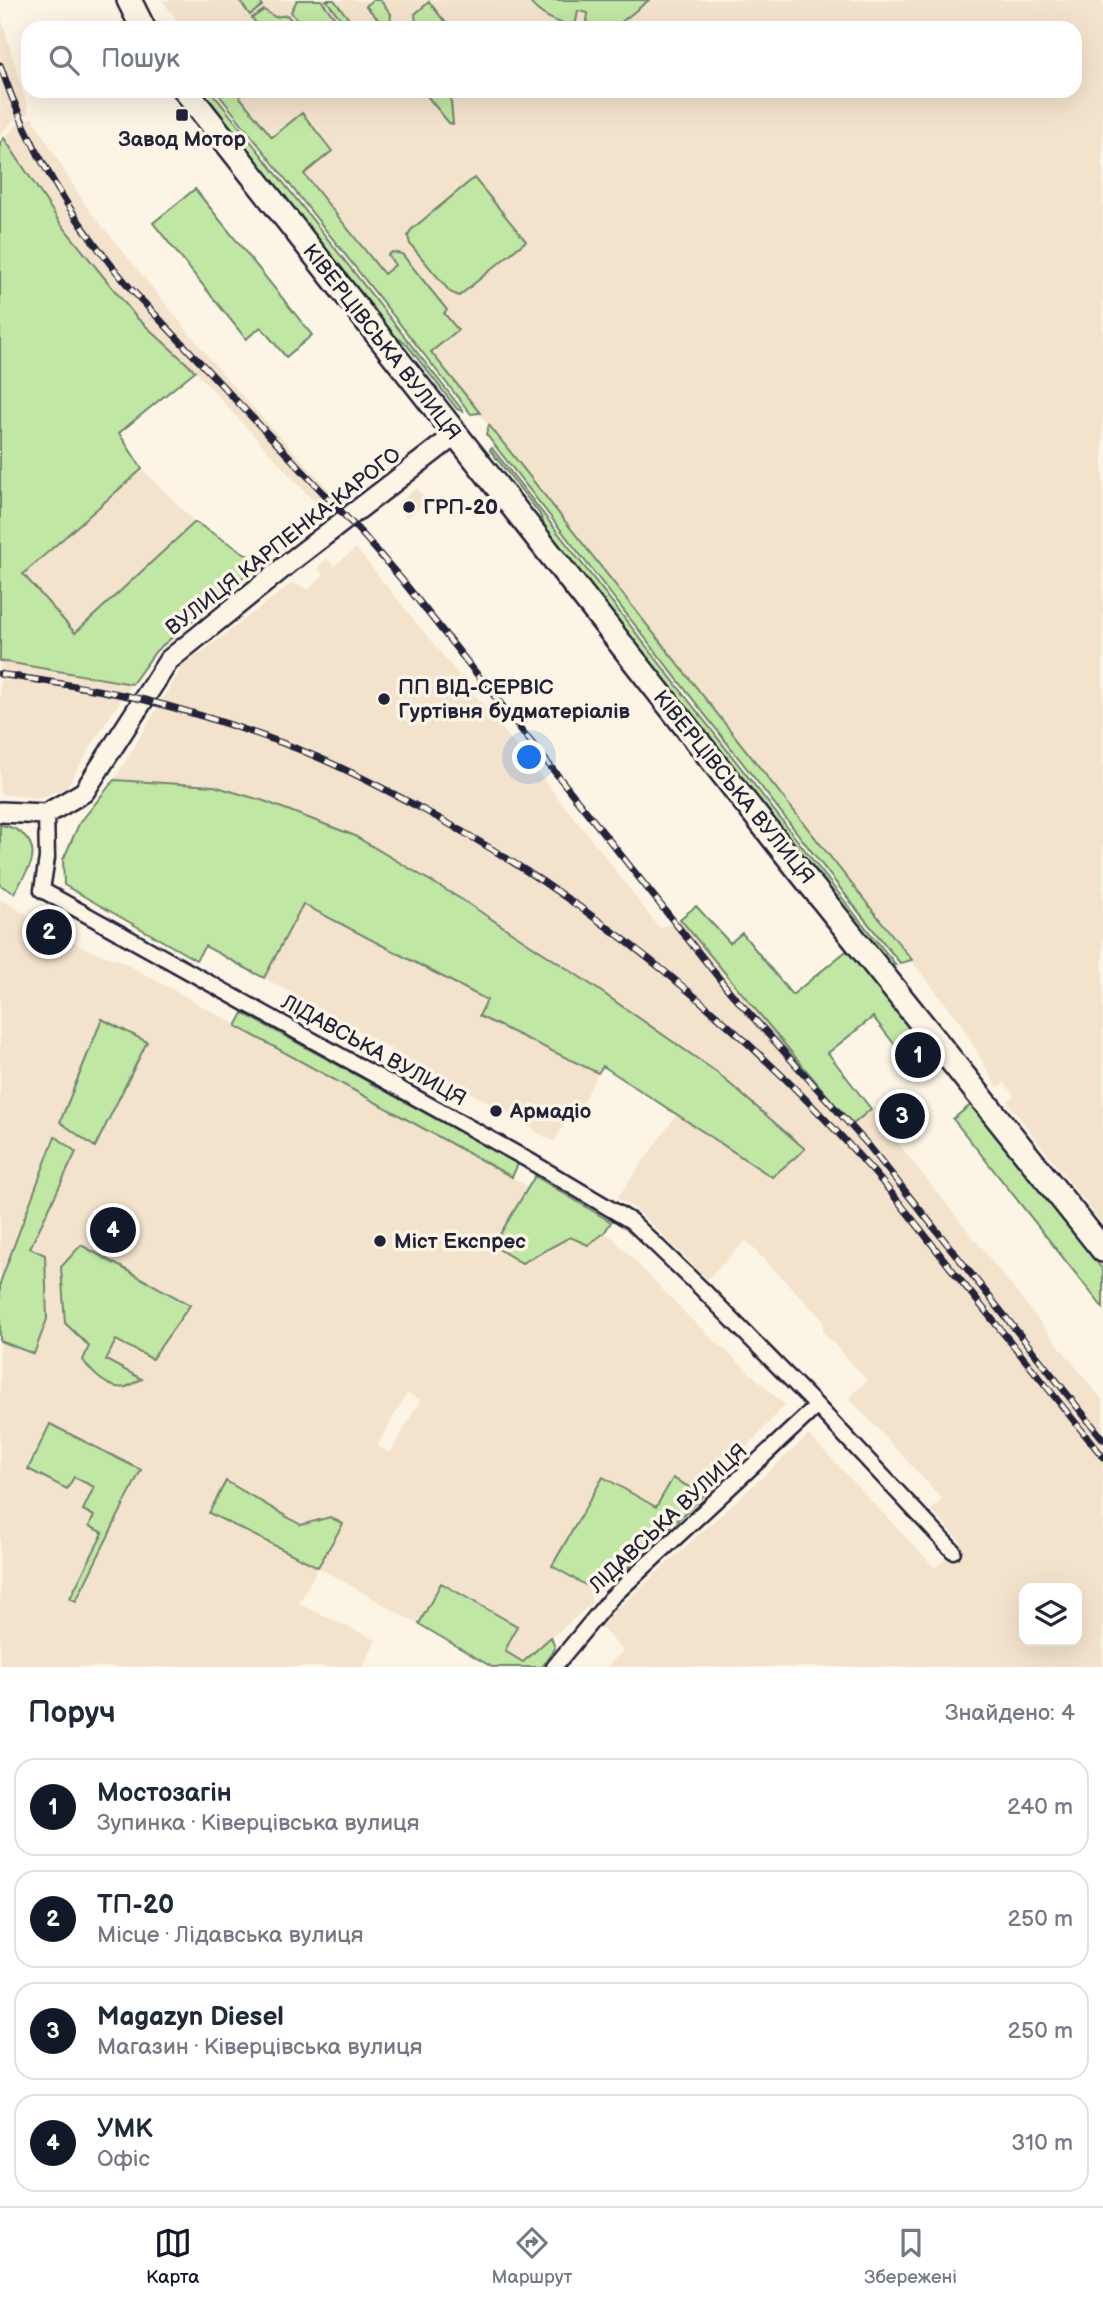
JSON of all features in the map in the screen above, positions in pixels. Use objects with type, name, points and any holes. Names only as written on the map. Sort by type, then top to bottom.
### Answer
[{"type":"main road","points":[[128,0],[139,21]]},
{"type":"main road","name":"КІВЕРЦІВСЬКА ВУЛИЦЯ","points":[[191,98],[455,435],[1103,1250]]},
{"type":"main road","name":"ВУЛИЦЯ КАРПЕНКА-КАРОГО","points":[[46,814],[83,792],[169,660],[455,435]]},
{"type":"main road","points":[[0,812],[46,814]]},
{"type":"street","name":"ЛІДАВСЬКА ВУЛИЦЯ","points":[[46,814],[47,858],[42,890],[528,1160],[631,1221],[817,1406],[953,1551]]},
{"type":"street","name":"ЛІДАВСЬКА ВУЛИЦЯ","points":[[554,1667],[611,1598],[817,1406]]},
{"type":"shaded area","points":[[162,0],[1098,0],[1103,4],[1103,1225],[1007,1102],[1014,1096],[1005,1083],[997,1088],[960,1022],[281,163],[234,98],[1082,98],[1082,21],[178,21]]},
{"type":"shaded area","points":[[0,13],[21,85],[21,98],[25,98],[29,113],[13,121],[0,135]]},
{"type":"shaded area","points":[[32,117],[86,206],[225,377],[341,502],[325,514],[195,371],[136,317],[61,224],[4,139],[16,125]]},
{"type":"shaded area","points":[[142,469],[195,522],[75,633],[22,573]]},
{"type":"shaded area","points":[[417,488],[427,501],[407,518],[396,505]]},
{"type":"shaded area","points":[[356,548],[601,851],[659,928],[680,919],[851,1125],[871,1109],[1103,1401],[1103,1667],[606,1667],[623,1651],[599,1625],[809,1435],[935,1568],[962,1543],[931,1510],[942,1499],[849,1398],[867,1380],[823,1332],[823,1320],[746,1241],[707,1279],[639,1212],[617,1198],[677,1114],[772,1176],[583,979],[461,899],[353,835],[264,801],[214,786],[114,780],[182,667],[292,583],[309,589],[324,575],[317,568],[327,558],[334,566]]},
{"type":"shaded area","points":[[0,661],[132,684],[66,788],[38,798],[0,794]]},
{"type":"shaded area","points":[[0,899],[88,950],[119,960],[512,1177],[613,1238],[690,1318],[785,1405],[713,1485],[617,1578],[589,1587],[592,1603],[518,1667],[492,1667],[318,1567],[299,1604],[376,1640],[363,1667],[0,1667]],"holes":[[[407,1393],[420,1400],[390,1453],[377,1446]]]},
{"type":"shaded area","points":[[303,904],[487,1001],[480,1017],[598,1073],[572,1124],[566,1121],[554,1142],[536,1132],[524,1121],[264,978]]},
{"type":"green space","points":[[239,0],[260,0],[262,6],[250,15]]},
{"type":"green space","points":[[297,0],[321,0],[337,21],[298,21],[291,12]]},
{"type":"green space","points":[[326,0],[334,0],[350,21],[342,21]]},
{"type":"green space","points":[[373,0],[380,0],[391,14],[390,21],[380,21],[366,6]]},
{"type":"green space","points":[[528,0],[649,0],[623,21],[587,21],[588,13],[578,11],[576,21],[556,21]]},
{"type":"green space","points":[[429,2],[444,21],[416,21],[415,14]]},
{"type":"green space","points":[[264,10],[275,17],[287,15],[292,21],[254,21],[252,18]]},
{"type":"green space","points":[[206,98],[217,98],[464,412],[457,409],[407,345],[385,328]]},
{"type":"green space","points":[[222,98],[241,98],[272,137],[302,113],[332,151],[304,174],[384,274],[395,265],[388,255],[392,252],[402,254],[447,310],[444,313],[458,330],[431,352],[480,413],[471,414]]},
{"type":"green space","points":[[429,98],[451,98],[453,124],[449,123]]},
{"type":"green space","points":[[4,138],[61,224],[136,317],[195,371],[119,433],[142,469],[23,574],[75,633],[195,522],[260,563],[156,651],[132,684],[0,661],[0,143]]},
{"type":"green space","points":[[474,178],[526,241],[459,296],[450,292],[410,244],[408,236],[411,230]]},
{"type":"green space","points":[[195,189],[312,335],[286,357],[261,327],[246,339],[153,223]]},
{"type":"green space","points":[[489,425],[912,960],[900,963],[858,911],[486,434]]},
{"type":"green space","points":[[492,448],[896,965],[886,963],[551,539],[539,513],[490,450]]},
{"type":"green space","points":[[114,780],[214,786],[264,801],[353,835],[461,899],[583,979],[715,1071],[805,1149],[772,1177],[603,1066],[598,1073],[479,1016],[487,1000],[303,904],[264,978],[205,946],[196,960],[64,885],[63,860],[79,824]]},
{"type":"green space","points":[[0,825],[20,832],[32,848],[31,863],[14,893],[0,885]]},
{"type":"green space","points":[[696,906],[730,943],[742,933],[792,995],[850,948],[926,1045],[907,1060],[873,1017],[828,1053],[871,1109],[852,1125],[680,919]]},
{"type":"green space","points":[[243,1013],[518,1164],[512,1177],[236,1026]]},
{"type":"green space","points":[[102,1019],[147,1042],[95,1147],[60,1122]]},
{"type":"green space","points":[[972,1104],[1103,1270],[1103,1308],[953,1119]]},
{"type":"green space","points":[[55,1136],[76,1152],[30,1248],[45,1255],[47,1319],[34,1354],[0,1341],[0,1283]]},
{"type":"green space","points":[[535,1176],[611,1222],[604,1233],[588,1245],[570,1237],[522,1263],[493,1246]]},
{"type":"green space","points":[[81,1245],[190,1305],[152,1359],[116,1340],[106,1360],[142,1379],[126,1387],[113,1386],[101,1380],[91,1370],[83,1360],[89,1346],[65,1323],[61,1267]]},
{"type":"green space","points":[[50,1424],[141,1470],[76,1601],[70,1598],[103,1533],[89,1526],[94,1516],[83,1510],[94,1487],[74,1477],[67,1489],[28,1469]]},
{"type":"green space","points":[[603,1477],[656,1507],[673,1478],[704,1495],[617,1578],[589,1587],[552,1566]]},
{"type":"green space","points":[[226,1481],[301,1525],[330,1517],[343,1524],[318,1567],[209,1513]]},
{"type":"green space","points":[[441,1583],[517,1626],[505,1651],[523,1662],[551,1637],[555,1648],[542,1667],[492,1667],[419,1624]]},
{"type":"railway","points":[[0,65],[25,127],[54,183],[109,262],[130,288],[365,537],[402,580],[730,992],[869,1146],[1103,1439]]},
{"type":"railway","points":[[0,674],[145,700],[233,726],[303,751],[424,810],[547,884],[606,926],[718,1016],[822,1116],[890,1192],[1103,1457]]},
{"type":"place","name":"Завод Мотор","points":[[182,115]]},
{"type":"place","name":"ГРП-20","points":[[409,507]]},
{"type":"place","name":"ПП ВІД-СЕРВІС Гуртівня будматеріалів","points":[[384,699]]},
{"type":"place","name":"ТП-20","points":[[49,932]]},
{"type":"place","name":"Мостозагін","points":[[918,1055]]},
{"type":"place","name":"Армадіо","points":[[496,1111]]},
{"type":"place","name":"Magazyn Diesel","points":[[902,1116]]},
{"type":"place","name":"УМК","points":[[113,1230]]},
{"type":"place","name":"Міст Експрес","points":[[380,1241]]}]
